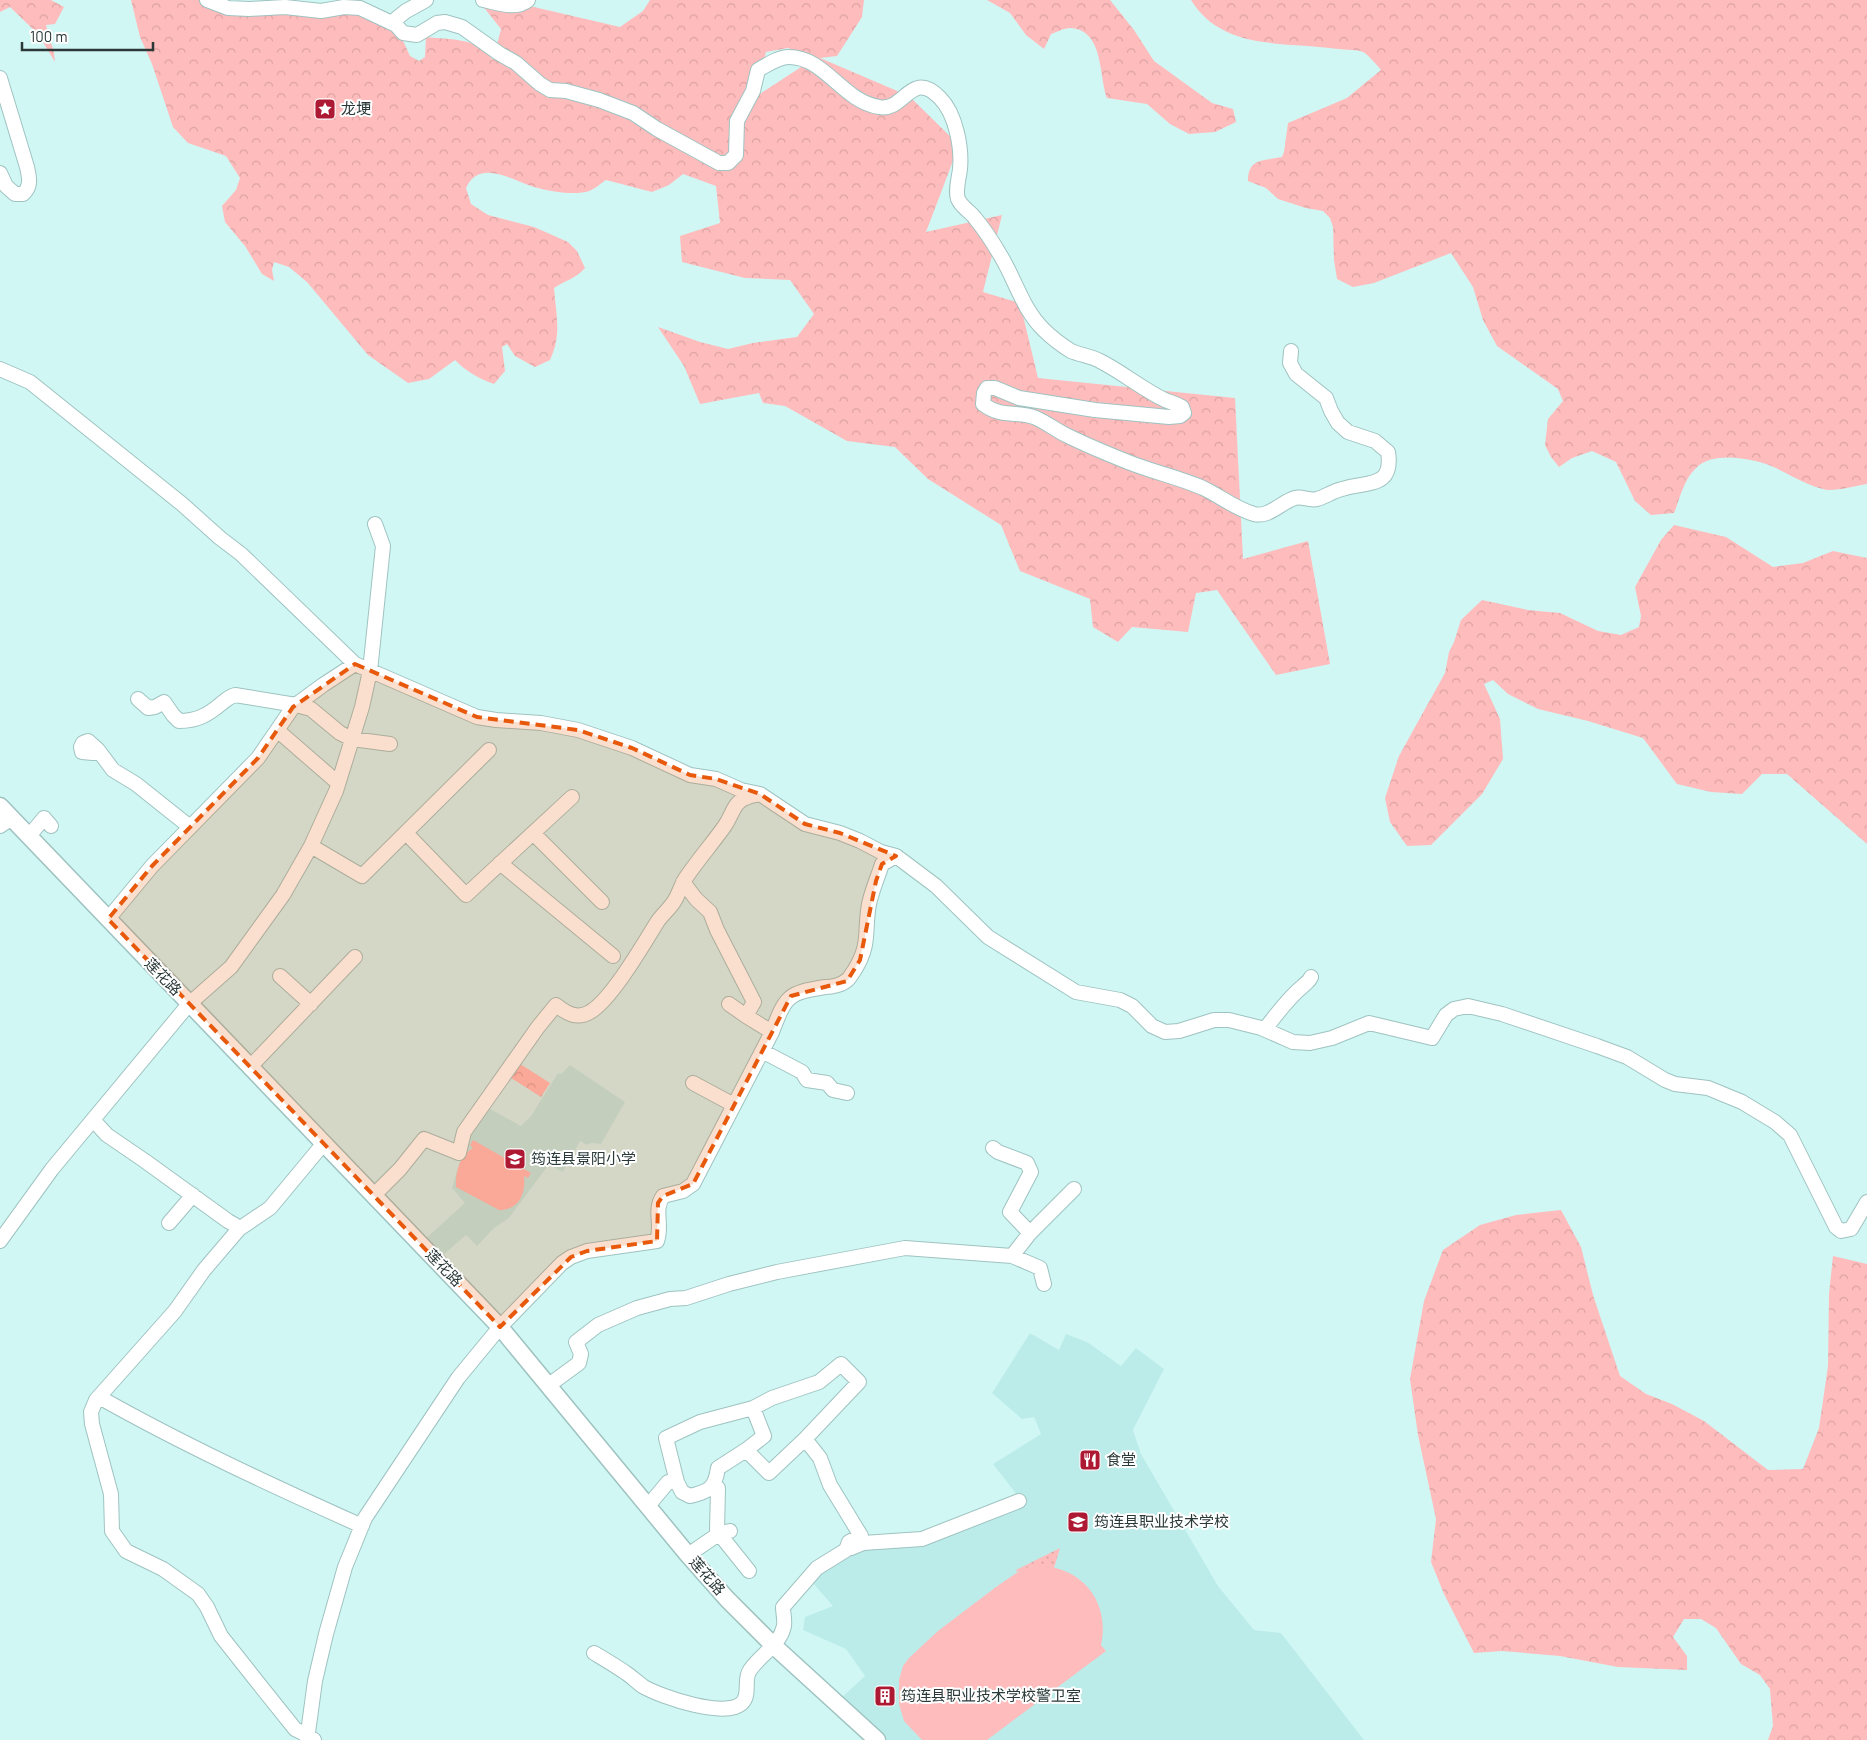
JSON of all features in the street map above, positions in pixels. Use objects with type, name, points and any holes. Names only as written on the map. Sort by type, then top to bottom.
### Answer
[{"type":"main road","name":"莲花路","points":[[0,806],[6,822],[29,836],[500,1327],[550,1385],[688,1555],[727,1599],[774,1646],[877,1740]]},
{"type":"street","points":[[208,0],[228,8],[285,7],[321,11],[344,7],[360,8],[396,24],[403,33],[417,35],[437,23],[445,22],[462,27],[516,63],[540,84],[550,90],[566,91],[599,100],[633,114],[719,164],[728,163],[736,156],[738,147],[737,121],[753,91],[758,70],[773,61],[788,56],[804,60],[819,67],[844,90],[862,101],[879,107],[888,107],[907,93],[921,86],[930,89],[942,100],[952,119],[959,140],[961,157],[957,197],[962,207],[974,216],[986,232],[1006,263],[1024,303],[1044,330],[1071,351],[1099,360],[1165,400],[1182,407],[1184,413],[1180,416],[1169,417],[1095,410],[1019,398],[996,388],[987,388],[982,404],[989,409],[1004,414],[1035,417],[1076,440],[1128,462],[1203,488],[1256,515],[1266,514],[1286,501],[1298,498],[1315,499],[1343,488],[1363,486],[1380,480],[1387,474],[1390,463],[1388,452],[1375,441],[1348,432],[1338,423],[1326,398],[1296,374],[1290,362],[1291,351]]},
{"type":"street","points":[[396,24],[396,19],[426,0]]},
{"type":"street","points":[[483,0],[522,5],[528,0]]},
{"type":"street","points":[[0,78],[27,167],[30,181],[28,190],[20,194],[10,191],[0,173]]},
{"type":"street","points":[[0,369],[30,382],[182,504],[240,554],[355,664],[477,717],[541,723],[578,730],[632,748],[690,775],[716,779],[741,790],[760,794],[805,824],[840,833],[881,852],[896,856],[936,886],[988,937],[1076,992],[1120,1000],[1132,1006],[1152,1026],[1165,1032],[1179,1031],[1214,1020],[1229,1020],[1265,1029],[1293,1042],[1310,1042],[1332,1038],[1369,1023],[1432,1038],[1446,1015],[1454,1009],[1468,1006],[1502,1014],[1627,1057],[1675,1084],[1708,1088],[1742,1102],[1775,1122],[1790,1135],[1836,1227],[1841,1232],[1851,1229],[1867,1202]]},
{"type":"street","points":[[0,1241],[52,1169],[94,1121],[189,1004],[232,967],[283,895],[311,846],[338,783],[370,671],[383,546],[375,524]]},
{"type":"street","points":[[108,919],[152,866],[258,758],[296,704],[355,664]]},
{"type":"street","points":[[138,699],[148,708],[164,702],[172,715],[179,721],[199,719],[228,697],[235,695],[296,704],[311,709],[340,734],[352,739],[390,744]]},
{"type":"street","points":[[277,730],[338,783]]},
{"type":"street","points":[[311,846],[362,876],[489,750]]},
{"type":"street","points":[[99,752],[113,770],[136,784],[190,827]]},
{"type":"street","points":[[374,1195],[400,1169],[424,1139],[459,1153],[464,1132],[538,1027],[556,1005],[565,1013],[576,1016],[590,1012],[605,998],[643,946],[657,922],[675,900],[683,882],[725,826],[732,810],[743,798],[760,794]]},
{"type":"street","points":[[406,833],[466,895],[572,797]]},
{"type":"street","points":[[29,836],[44,818],[51,826]]},
{"type":"street","points":[[533,833],[602,902]]},
{"type":"street","points":[[324,1143],[270,1208],[240,1228],[204,1270],[169,1318],[98,1397],[91,1412],[92,1424],[111,1494],[112,1531],[126,1551],[163,1569],[198,1594],[208,1608],[221,1636],[294,1729],[309,1738],[316,1680],[326,1634],[345,1567],[362,1526],[394,1473],[458,1378],[500,1327],[562,1263],[571,1257],[587,1251],[657,1241],[660,1232],[658,1203],[663,1196],[683,1191],[693,1184],[772,1032],[780,1011],[790,996],[803,990],[832,986],[847,981],[860,960],[867,942],[869,904],[882,864],[896,856]]},
{"type":"street","points":[[500,863],[613,956]]},
{"type":"street","points":[[683,882],[696,899],[710,912],[717,930],[754,1002],[746,1016]]},
{"type":"street","points":[[250,1067],[355,957]]},
{"type":"street","points":[[280,976],[311,1004]]},
{"type":"street","points":[[1265,1029],[1303,985],[1310,981],[1311,977]]},
{"type":"street","points":[[728,1004],[772,1032]]},
{"type":"street","points":[[762,1051],[802,1072],[807,1080],[826,1083],[833,1090],[847,1093]]},
{"type":"street","points":[[693,1083],[734,1105]]},
{"type":"street","points":[[94,1121],[107,1135],[240,1228]]},
{"type":"street","points":[[993,1148],[998,1152],[1027,1163],[1031,1172],[1010,1212],[1030,1233]]},
{"type":"street","points":[[1012,1256],[1030,1233],[1074,1189]]},
{"type":"street","points":[[169,1223],[193,1196]]},
{"type":"street","points":[[550,1385],[579,1363],[581,1354],[576,1342],[598,1324],[637,1308],[686,1298],[729,1284],[777,1272],[905,1248],[1012,1256],[1040,1268],[1044,1284]]},
{"type":"street","points":[[746,1450],[769,1473],[860,1382],[841,1364],[819,1382],[788,1392],[753,1408],[700,1422],[666,1438],[677,1482],[682,1492],[690,1496],[710,1489],[716,1481],[718,1468],[764,1436],[753,1408]]},
{"type":"street","points":[[98,1397],[159,1431],[225,1464],[362,1526]]},
{"type":"street","points":[[805,1439],[820,1458],[830,1485],[861,1536],[849,1542],[846,1550]]},
{"type":"street","points":[[648,1506],[668,1482],[677,1482]]},
{"type":"street","points":[[718,1488],[724,1532],[750,1571]]},
{"type":"street","points":[[594,1653],[644,1687],[697,1706],[731,1709],[741,1705],[745,1699],[748,1673],[760,1658],[774,1646],[785,1624],[783,1607],[817,1568],[846,1550],[863,1543],[922,1539],[1019,1501]]},
{"type":"street","points":[[688,1555],[724,1532]]},
{"type":"highlighted area","points":[[355,664],[477,717],[578,730],[632,748],[690,775],[716,779],[760,794],[805,824],[840,833],[896,856],[882,864],[876,881],[860,960],[847,981],[791,996],[693,1184],[663,1196],[658,1203],[657,1241],[587,1251],[571,1257],[500,1327],[108,919],[152,866],[258,758],[293,707]]},
{"type":"shaded area","name":"筠连县景阳小学","points":[[570,1065],[625,1102],[601,1144],[591,1143],[587,1145],[580,1141],[563,1172],[550,1165],[547,1167],[509,1218],[494,1228],[477,1246],[466,1235],[440,1258],[424,1240],[465,1203],[452,1188],[470,1128],[485,1106],[521,1126],[531,1116],[558,1073],[561,1074]]},
{"type":"shaded area","name":"筠连县职业技术学校","points":[[1030,1333],[1059,1350],[1066,1334],[1087,1342],[1121,1366],[1136,1348],[1164,1369],[1133,1430],[1141,1454],[1218,1586],[1254,1630],[1281,1633],[1364,1740],[887,1740],[840,1699],[865,1676],[846,1649],[803,1630],[805,1617],[833,1606],[811,1581],[822,1568],[865,1546],[920,1547],[1021,1500],[993,1464],[1041,1434],[1034,1417],[1022,1419],[992,1393]]},
{"type":"green space","points":[[0,0],[51,0],[64,7],[55,24],[46,25],[55,62],[38,34],[10,7],[0,12]]},
{"type":"green space","points":[[131,0],[219,0],[354,10],[400,34],[410,56],[419,61],[425,57],[426,37],[469,42],[482,48],[493,60],[501,29],[478,0],[508,1],[620,27],[643,11],[650,0],[864,0],[862,17],[837,56],[820,58],[909,96],[959,145],[926,232],[1002,215],[983,292],[1020,303],[1038,378],[1235,398],[1243,559],[1308,541],[1330,664],[1276,675],[1217,590],[1196,593],[1188,632],[1132,627],[1118,642],[1093,627],[1090,599],[1020,571],[1001,525],[928,479],[895,447],[847,441],[785,406],[763,403],[759,393],[700,404],[684,366],[658,327],[700,342],[728,349],[753,343],[797,337],[814,314],[790,280],[745,278],[682,262],[680,236],[720,223],[716,186],[683,174],[669,185],[652,192],[606,180],[591,190],[576,193],[544,190],[496,174],[479,174],[472,179],[466,188],[471,204],[488,215],[534,227],[568,242],[577,251],[585,268],[574,277],[554,288],[557,333],[554,351],[550,360],[535,367],[515,356],[507,344],[502,347],[505,371],[494,384],[473,374],[455,360],[429,379],[408,383],[368,355],[307,282],[289,267],[274,262],[272,270],[274,281],[262,274],[245,246],[225,222],[222,206],[236,190],[240,178],[226,156],[188,143],[173,127],[152,64],[140,37]],"holes":[[[788,48],[815,58],[755,97],[766,52]]]},
{"type":"green space","points":[[987,0],[1110,0],[1134,30],[1154,61],[1212,103],[1233,109],[1236,122],[1215,132],[1189,134],[1170,124],[1147,104],[1107,98],[1095,45],[1089,36],[1081,30],[1065,29],[1051,34],[1044,49],[1026,35],[1010,13]]},
{"type":"green space","points":[[1191,0],[1867,0],[1867,484],[1829,490],[1816,487],[1776,468],[1747,459],[1713,459],[1704,462],[1692,472],[1674,513],[1651,515],[1635,501],[1616,462],[1592,451],[1572,458],[1559,467],[1545,445],[1548,419],[1563,401],[1558,389],[1497,346],[1483,320],[1473,287],[1451,253],[1374,283],[1353,287],[1337,279],[1334,260],[1333,227],[1330,218],[1323,211],[1278,199],[1266,188],[1248,181],[1254,164],[1263,160],[1282,157],[1288,123],[1347,98],[1381,70],[1365,53],[1359,51],[1278,44],[1238,36],[1220,28],[1204,17]]},
{"type":"green space","points":[[1674,525],[1726,537],[1773,567],[1803,563],[1833,551],[1867,558],[1867,844],[1787,774],[1762,774],[1742,794],[1711,792],[1677,784],[1643,738],[1588,721],[1538,709],[1508,694],[1493,680],[1484,684],[1500,719],[1503,759],[1482,794],[1431,845],[1407,846],[1390,822],[1385,798],[1399,756],[1445,673],[1449,652],[1461,620],[1482,600],[1528,610],[1560,613],[1598,631],[1621,635],[1639,627],[1641,616],[1635,587],[1661,540]]},
{"type":"green space","points":[[517,1062],[550,1083],[541,1097],[508,1076]]},
{"type":"green space","points":[[473,1140],[531,1173],[528,1178],[524,1176],[522,1195],[520,1200],[512,1207],[499,1210],[456,1187],[459,1164],[468,1151],[473,1148],[470,1145]]},
{"type":"green space","points":[[1561,1210],[1581,1247],[1593,1295],[1620,1376],[1646,1394],[1672,1404],[1704,1421],[1768,1470],[1803,1469],[1819,1428],[1828,1366],[1829,1294],[1833,1256],[1867,1264],[1867,1740],[1768,1740],[1773,1726],[1770,1689],[1760,1675],[1741,1664],[1716,1628],[1701,1619],[1684,1619],[1673,1637],[1687,1656],[1687,1670],[1618,1667],[1560,1656],[1502,1651],[1474,1653],[1444,1594],[1431,1562],[1436,1519],[1418,1435],[1410,1379],[1424,1301],[1443,1250],[1480,1225],[1516,1215]]},
{"type":"green space","points":[[1060,1548],[1054,1568],[1032,1566],[1017,1572],[1016,1570]]},
{"type":"green space","points":[[1032,1566],[1049,1567],[1064,1571],[1077,1578],[1087,1587],[1096,1599],[1101,1613],[1103,1628],[1101,1645],[1106,1651],[987,1740],[922,1740],[904,1721],[899,1704],[899,1680],[903,1666],[938,1631],[996,1587],[1021,1570]]},
{"type":"place","name":"龙埂","points":[[325,109]]},
{"type":"place","name":"筠连县景阳小学","points":[[515,1159]]},
{"type":"place","name":"食堂","points":[[1090,1460]]},
{"type":"place","name":"筠连县职业技术学校","points":[[1078,1522]]},
{"type":"place","name":"筠连县职业技术学校警卫室","points":[[885,1696]]}]
